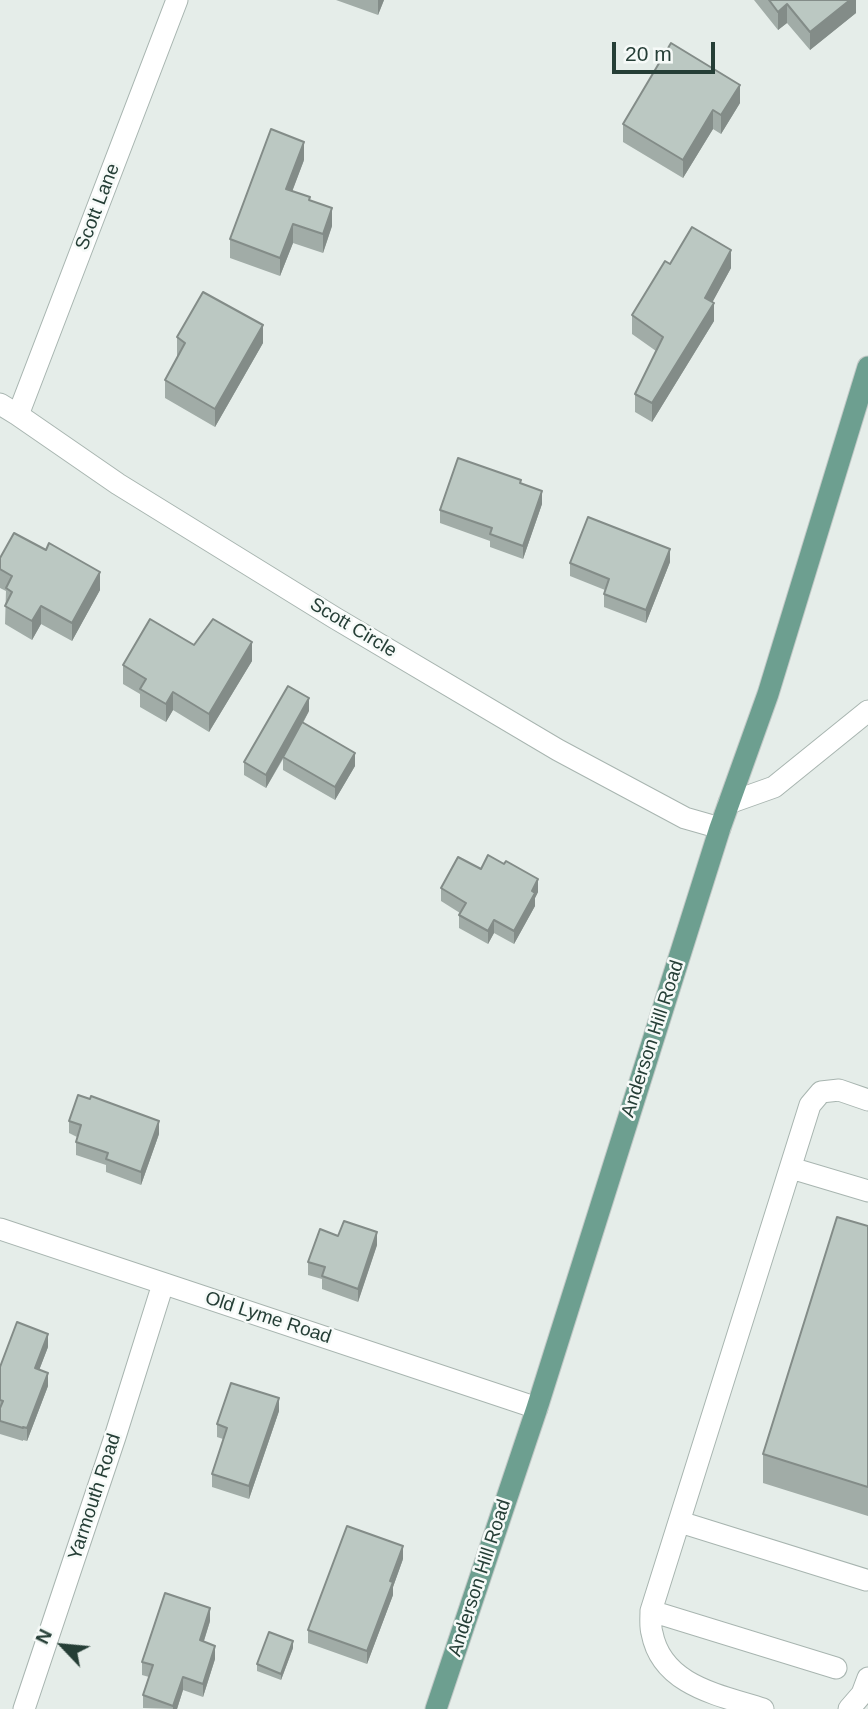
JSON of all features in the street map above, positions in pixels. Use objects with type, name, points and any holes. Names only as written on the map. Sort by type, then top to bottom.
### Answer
[{"type":"main road","name":"Anderson Hill Road","points":[[436,1709],[537,1408],[720,828],[768,694],[868,368]]},
{"type":"street","name":"Scott Lane","points":[[9,409],[177,0]]},
{"type":"street","name":"Scott Circle","points":[[9,409],[118,484],[358,632],[558,750],[685,818],[720,828]]},
{"type":"street","points":[[729,803],[774,787],[868,711]]},
{"type":"street","points":[[763,1709],[692,1685],[671,1671],[659,1656],[652,1633],[651,1611],[810,1105],[821,1092],[839,1090],[868,1100]]},
{"type":"street","points":[[791,1168],[868,1191]]},
{"type":"street","name":"Old Lyme Road","points":[[0,1228],[537,1408]]},
{"type":"street","name":"Yarmouth Road","points":[[24,1709],[163,1284]]},
{"type":"street","points":[[680,1522],[866,1580]]},
{"type":"street","points":[[651,1611],[836,1668]]},
{"type":"street","points":[[849,1709],[863,1694],[868,1678]]},
{"type":"building","points":[[769,0],[850,0],[810,32],[787,4],[778,12]]},
{"type":"building","points":[[671,43],[740,85],[721,115],[713,110],[683,160],[623,124]]},
{"type":"building","points":[[271,129],[304,142],[286,189],[332,208],[323,234],[293,224],[280,258],[230,239]]},
{"type":"building","points":[[692,227],[731,250],[705,298],[714,303],[652,403],[635,394],[663,337],[632,315],[665,261],[670,264]]},
{"type":"building","points":[[203,292],[263,325],[215,409],[165,380],[185,343],[177,337]]},
{"type":"building","points":[[458,458],[521,480],[520,483],[542,491],[523,546],[490,534],[492,528],[440,510]]},
{"type":"building","points":[[588,517],[670,549],[646,610],[604,594],[609,579],[570,563]]},
{"type":"building","points":[[14,533],[46,550],[49,543],[100,572],[72,623],[41,606],[32,621],[5,606],[12,592],[6,588],[12,576],[0,569],[0,558]]},
{"type":"building","points":[[150,619],[194,645],[213,619],[252,642],[209,714],[173,692],[166,704],[140,689],[146,679],[123,665]]},
{"type":"building","points":[[288,686],[309,698],[266,775],[244,762]]},
{"type":"building","points":[[302,722],[355,753],[335,787],[283,757]]},
{"type":"building","points":[[488,855],[504,864],[506,861],[538,879],[532,891],[535,893],[514,931],[494,920],[488,931],[459,915],[466,903],[441,888],[458,857],[481,869]]},
{"type":"building","points":[[78,1095],[90,1099],[91,1096],[159,1121],[141,1172],[106,1159],[108,1153],[76,1142],[81,1125],[69,1121]]},
{"type":"building","points":[[837,1217],[868,1226],[868,1487],[763,1454]]},
{"type":"building","points":[[344,1221],[377,1232],[358,1289],[322,1276],[325,1267],[308,1262],[320,1229],[338,1236]]},
{"type":"building","points":[[17,1322],[48,1334],[35,1368],[48,1373],[27,1428],[0,1421],[3,1401],[0,1400],[0,1367]]},
{"type":"building","points":[[231,1383],[279,1398],[249,1486],[212,1474],[227,1428],[217,1424]]},
{"type":"building","points":[[347,1526],[403,1546],[390,1581],[393,1582],[367,1651],[308,1630]]},
{"type":"building","points":[[165,1593],[210,1608],[200,1640],[215,1646],[203,1684],[183,1677],[173,1706],[143,1695],[153,1665],[142,1662]]},
{"type":"building","points":[[269,1632],[293,1641],[281,1674],[257,1664]]}]
